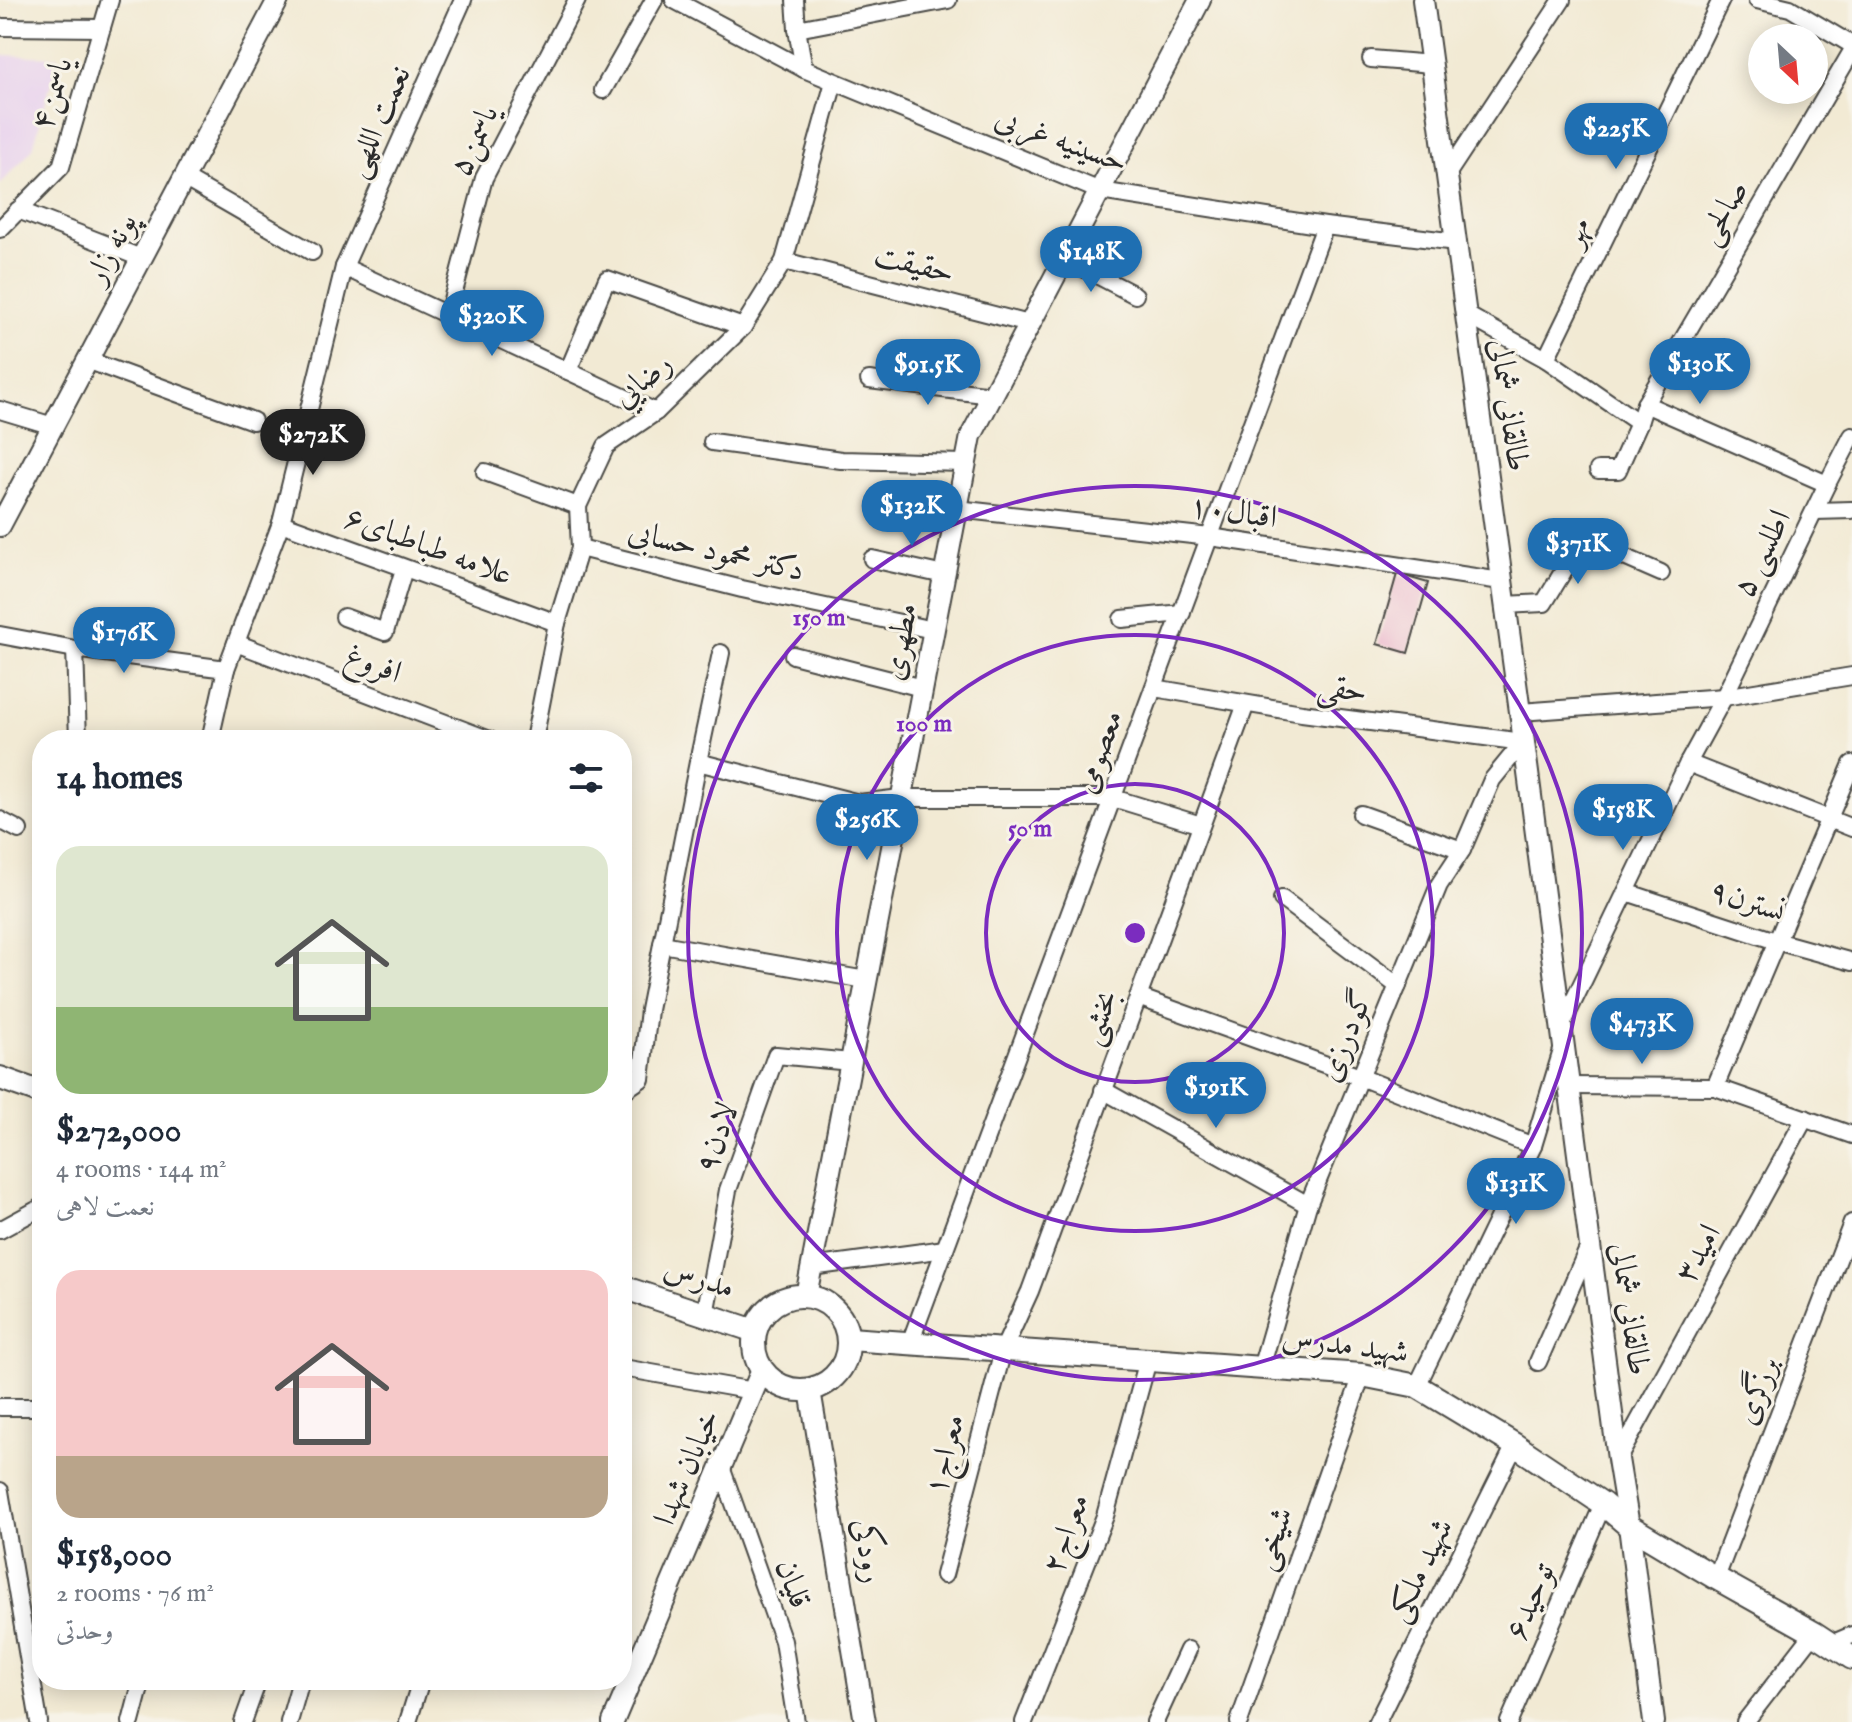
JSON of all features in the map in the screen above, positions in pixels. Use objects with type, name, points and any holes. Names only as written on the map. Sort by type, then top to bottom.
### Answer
[{"type":"main road","points":[[0,1078],[32,1089]]},
{"type":"main road","name":"مدرس","points":[[632,1290],[755,1331]]},
{"type":"main road","points":[[806,1296],[830,1305],[846,1326],[848,1353],[843,1366],[835,1377],[810,1390],[797,1391],[771,1380],[757,1380],[753,1345],[760,1319],[768,1308],[780,1300],[806,1296]]},
{"type":"main road","name":"شهید مدرس","points":[[849,1339],[1362,1375],[1417,1386],[1515,1445],[1603,1504],[1629,1526],[1716,1578],[1832,1637],[1852,1658]]},
{"type":"street","name":"یاسمن۴","points":[[0,229],[61,167],[110,0]]},
{"type":"street","name":"پونه زار","points":[[3,515],[278,0]]},
{"type":"street","name":"نعمت اللهی","points":[[212,730],[226,669],[281,523],[344,267],[463,0]]},
{"type":"street","name":"یاسمن۵","points":[[448,315],[484,178],[577,0]]},
{"type":"street","points":[[603,90],[654,0]]},
{"type":"street","name":"حسینیه غربی","points":[[674,0],[804,69],[1100,191],[1325,226],[1456,242]]},
{"type":"street","points":[[795,0],[804,69]]},
{"type":"street","points":[[797,29],[948,0]]},
{"type":"street","name":"مطهری","points":[[806,1296],[971,436],[1200,0]]},
{"type":"street","name":"طالقانی شمالی","points":[[1423,0],[1654,1722]]},
{"type":"street","points":[[1446,176],[1562,0]]},
{"type":"street","name":"مهر","points":[[1546,359],[1721,0]]},
{"type":"street","points":[[1757,0],[1790,8],[1852,48]]},
{"type":"street","points":[[0,27],[102,28]]},
{"type":"street","name":"صالحی","points":[[1598,470],[1618,470],[1645,404],[1852,48]]},
{"type":"street","points":[[1371,59],[1432,64]]},
{"type":"street","name":"رضایي","points":[[536,730],[557,623],[580,548],[578,506],[606,446],[656,412],[743,327],[784,261],[834,82]]},
{"type":"street","points":[[184,178],[312,252]]},
{"type":"street","points":[[18,210],[141,258]]},
{"type":"street","name":"معصومی","points":[[910,1343],[1325,226]]},
{"type":"street","points":[[1064,258],[1135,295]]},
{"type":"street","name":"حقیقت","points":[[784,261],[1029,324]]},
{"type":"street","points":[[344,267],[656,412]]},
{"type":"street","points":[[568,371],[607,279],[743,327]]},
{"type":"street","points":[[1465,314],[1546,359],[1639,423]]},
{"type":"street","points":[[87,360],[253,421]]},
{"type":"street","points":[[869,380],[992,395]]},
{"type":"street","points":[[1645,404],[1827,484]]},
{"type":"street","points":[[0,410],[53,426]]},
{"type":"street","name":"اطلسی ۵","points":[[1417,1386],[1533,1146],[1562,1036],[1626,892],[1852,436]]},
{"type":"street","points":[[712,442],[841,460],[965,463]]},
{"type":"street","points":[[485,472],[578,506]]},
{"type":"street","name":"اقبال۱۰","points":[[957,509],[1210,537],[1501,581]]},
{"type":"street","points":[[1815,511],[1852,510]]},
{"type":"street","name":"علامه طباطبای۶","points":[[281,523],[557,623]]},
{"type":"street","points":[[1504,605],[1544,603],[1583,539],[1661,573]]},
{"type":"street","name":"دکتر محمود حسابی","points":[[580,548],[742,589],[933,630]]},
{"type":"street","points":[[872,559],[944,575]]},
{"type":"street","points":[[344,617],[385,632],[404,569]]},
{"type":"street","points":[[1122,619],[1182,613]]},
{"type":"street","points":[[0,635],[75,649],[226,669]]},
{"type":"street","name":"افروغ","points":[[236,643],[464,730]]},
{"type":"street","points":[[75,649],[78,730]]},
{"type":"street","points":[[632,1085],[641,1079],[649,1010],[721,653]]},
{"type":"street","points":[[793,655],[922,688]]},
{"type":"street","points":[[1520,712],[1724,697],[1852,676]]},
{"type":"street","name":"حقی","points":[[1154,688],[1246,704],[1523,742]]},
{"type":"street","name":"بخشی","points":[[1003,1350],[1030,1291],[1246,704]]},
{"type":"street","name":"گودرزی","points":[[1261,1368],[1308,1205],[1439,885],[1462,850],[1492,780],[1523,742]]},
{"type":"street","points":[[698,762],[859,803],[901,798],[1113,798],[1201,825]]},
{"type":"street","points":[[1688,763],[1852,828]]},
{"type":"street","points":[[1715,1087],[1852,764]]},
{"type":"street","points":[[1361,814],[1462,850]]},
{"type":"street","points":[[0,820],[19,830]]},
{"type":"street","name":"نسترن۹","points":[[1626,892],[1776,941],[1852,962]]},
{"type":"street","points":[[1282,899],[1398,986]]},
{"type":"street","points":[[662,944],[866,980]]},
{"type":"street","points":[[1138,997],[1360,1077],[1533,1146]]},
{"type":"street","name":"لادن۹","points":[[705,1315],[728,1190],[776,1055],[851,1062]]},
{"type":"street","points":[[1569,1086],[1715,1087],[1852,1135]]},
{"type":"street","points":[[1103,1090],[1308,1205]]},
{"type":"street","name":"امید۳","points":[[1618,1459],[1805,1118]]},
{"type":"street","points":[[0,1230],[32,1212]]},
{"type":"street","name":"برزگری","points":[[1716,1578],[1852,1223]]},
{"type":"street","points":[[1538,1362],[1590,1244]]},
{"type":"street","points":[[811,1267],[945,1249]]},
{"type":"street","name":"معراج۱","points":[[944,1575],[1003,1350]]},
{"type":"street","name":"معراج۲","points":[[1024,1722],[1105,1516],[1148,1360]]},
{"type":"street","points":[[632,1369],[757,1380]]},
{"type":"street","name":"شیخی","points":[[1239,1722],[1362,1375]]},
{"type":"street","name":"خیابان شهدا","points":[[632,1677],[757,1380]]},
{"type":"street","name":"رودکی","points":[[810,1390],[865,1722]]},
{"type":"street","points":[[0,1407],[32,1407]]},
{"type":"street","name":"شهید ملکی","points":[[1377,1722],[1515,1445]]},
{"type":"street","name":"قلیان","points":[[721,1467],[783,1641],[796,1722]]},
{"type":"street","points":[[0,1491],[32,1681]]},
{"type":"street","name":"توحید۶","points":[[1509,1722],[1603,1504]]},
{"type":"street","points":[[1745,1722],[1832,1637]]},
{"type":"street","points":[[1155,1722],[1188,1650]]},
{"type":"street","points":[[34,1690],[39,1722]]},
{"type":"street","points":[[131,1722],[139,1690]]},
{"type":"street","points":[[243,1722],[254,1690]]},
{"type":"street","points":[[289,1722],[298,1690]]},
{"type":"street","points":[[408,1722],[418,1690]]},
{"type":"street","name":"خیابان شهدا","points":[[613,1722],[627,1690]]},
{"type":"path","points":[[253,421],[302,437]]},
{"type":"shaded area","points":[[0,55],[58,57],[33,148],[0,185]]},
{"type":"building","points":[[1397,574],[1428,583],[1408,653],[1377,644]]}]
